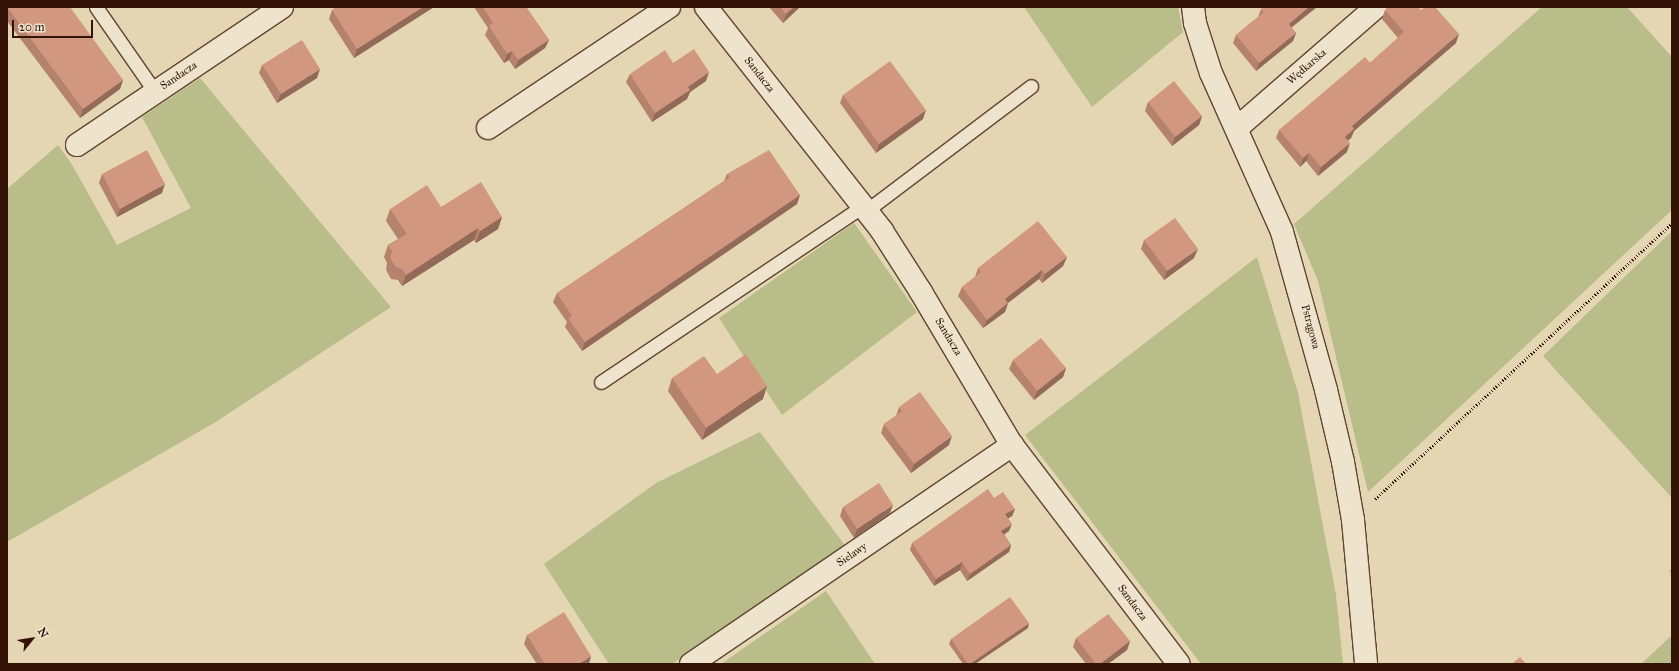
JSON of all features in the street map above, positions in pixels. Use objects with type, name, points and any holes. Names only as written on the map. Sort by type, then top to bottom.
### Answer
[{"type":"street","name":"Sandacza","points":[[77,144],[282,7]]},
{"type":"street","points":[[488,128],[669,7]]},
{"type":"street","name":"Pstrągowa","points":[[1193,7],[1202,50],[1275,214],[1297,279],[1344,462],[1353,520],[1366,664]]},
{"type":"street","name":"Wędkarska","points":[[1237,128],[1376,7]]},
{"type":"street","name":"Sandacza","points":[[713,10],[865,209],[921,292],[1012,445],[1179,664]]},
{"type":"street","name":"Sielawy","points":[[691,664],[1012,445]]},
{"type":"lane","points":[[96,7],[156,92]]},
{"type":"lane","points":[[601,382],[865,209],[1031,86]]},
{"type":"path","points":[[1353,520],[1387,486],[1672,223]]},
{"type":"green space","points":[[1024,7],[1178,7],[1183,32],[1092,107]]},
{"type":"green space","points":[[1542,7],[1627,7],[1672,57],[1672,210],[1368,492],[1318,281],[1294,224]]},
{"type":"green space","points":[[200,78],[391,307],[214,423],[7,542],[7,189],[58,145],[71,163],[117,245],[191,208],[142,117]]},
{"type":"green space","points":[[854,223],[917,312],[782,415],[719,318]]},
{"type":"green space","points":[[1672,231],[1672,498],[1543,356]]},
{"type":"green space","points":[[1257,257],[1298,393],[1336,595],[1343,664],[1201,664],[1025,435]]},
{"type":"green space","points":[[760,432],[847,548],[672,664],[609,664],[544,564],[656,483]]},
{"type":"green space","points":[[826,591],[875,664],[721,664]]},
{"type":"green space","points":[[1672,635],[1672,664],[1641,664]]},
{"type":"building","points":[[7,7],[70,7],[123,80],[83,109]]},
{"type":"building","points":[[337,7],[423,7],[357,49],[332,10]]},
{"type":"building","points":[[483,7],[526,7],[549,40],[518,60],[512,51],[507,54],[489,26],[493,23]]},
{"type":"building","points":[[780,7],[794,7],[786,14]]},
{"type":"building","points":[[1263,7],[1309,7],[1289,24],[1296,33],[1259,63],[1236,35],[1264,12],[1261,9]]},
{"type":"building","points":[[1388,7],[1418,7],[1421,10],[1425,7],[1435,7],[1459,34],[1352,126],[1354,129],[1345,137],[1350,143],[1321,167],[1309,153],[1303,158],[1279,130],[1365,57],[1370,63],[1404,32],[1385,10]]},
{"type":"building","points":[[302,40],[320,69],[281,94],[262,65]]},
{"type":"building","points":[[694,49],[709,72],[688,87],[690,90],[655,113],[630,74],[665,50],[673,63]]},
{"type":"building","points":[[890,61],[926,110],[879,144],[843,95]]},
{"type":"building","points":[[1174,81],[1202,116],[1175,137],[1148,102]]},
{"type":"building","points":[[147,150],[165,184],[120,209],[102,174]]},
{"type":"building","points":[[769,150],[800,195],[585,342],[568,318],[572,316],[557,293],[730,177],[727,174]]},
{"type":"building","points":[[481,182],[502,217],[480,231],[478,228],[406,275],[402,269],[396,267],[390,258],[392,251],[388,245],[407,234],[390,209],[427,185],[441,207]]},
{"type":"building","points":[[1175,218],[1198,249],[1167,271],[1144,240]]},
{"type":"building","points":[[1038,221],[1067,257],[1045,274],[1042,270],[1005,299],[1008,303],[987,320],[962,287],[981,272],[978,268]]},
{"type":"building","points":[[1041,338],[1066,368],[1037,391],[1013,360]]},
{"type":"building","points":[[746,354],[767,386],[706,428],[672,378],[704,356],[717,374]]},
{"type":"building","points":[[920,392],[952,436],[914,464],[884,424],[902,411],[899,407]]},
{"type":"building","points":[[879,483],[893,505],[857,529],[843,507]]},
{"type":"building","points":[[988,489],[994,498],[1003,492],[1015,509],[1005,514],[1012,524],[1001,531],[1011,545],[970,574],[962,562],[936,579],[912,543]]},
{"type":"building","points":[[1010,597],[1029,623],[968,664],[951,639]]},
{"type":"building","points":[[564,612],[591,656],[579,664],[545,664],[527,635]]},
{"type":"building","points":[[1108,614],[1130,641],[1100,664],[1096,664],[1076,638]]},
{"type":"building","points":[[1520,657],[1526,664],[1512,664]]}]
